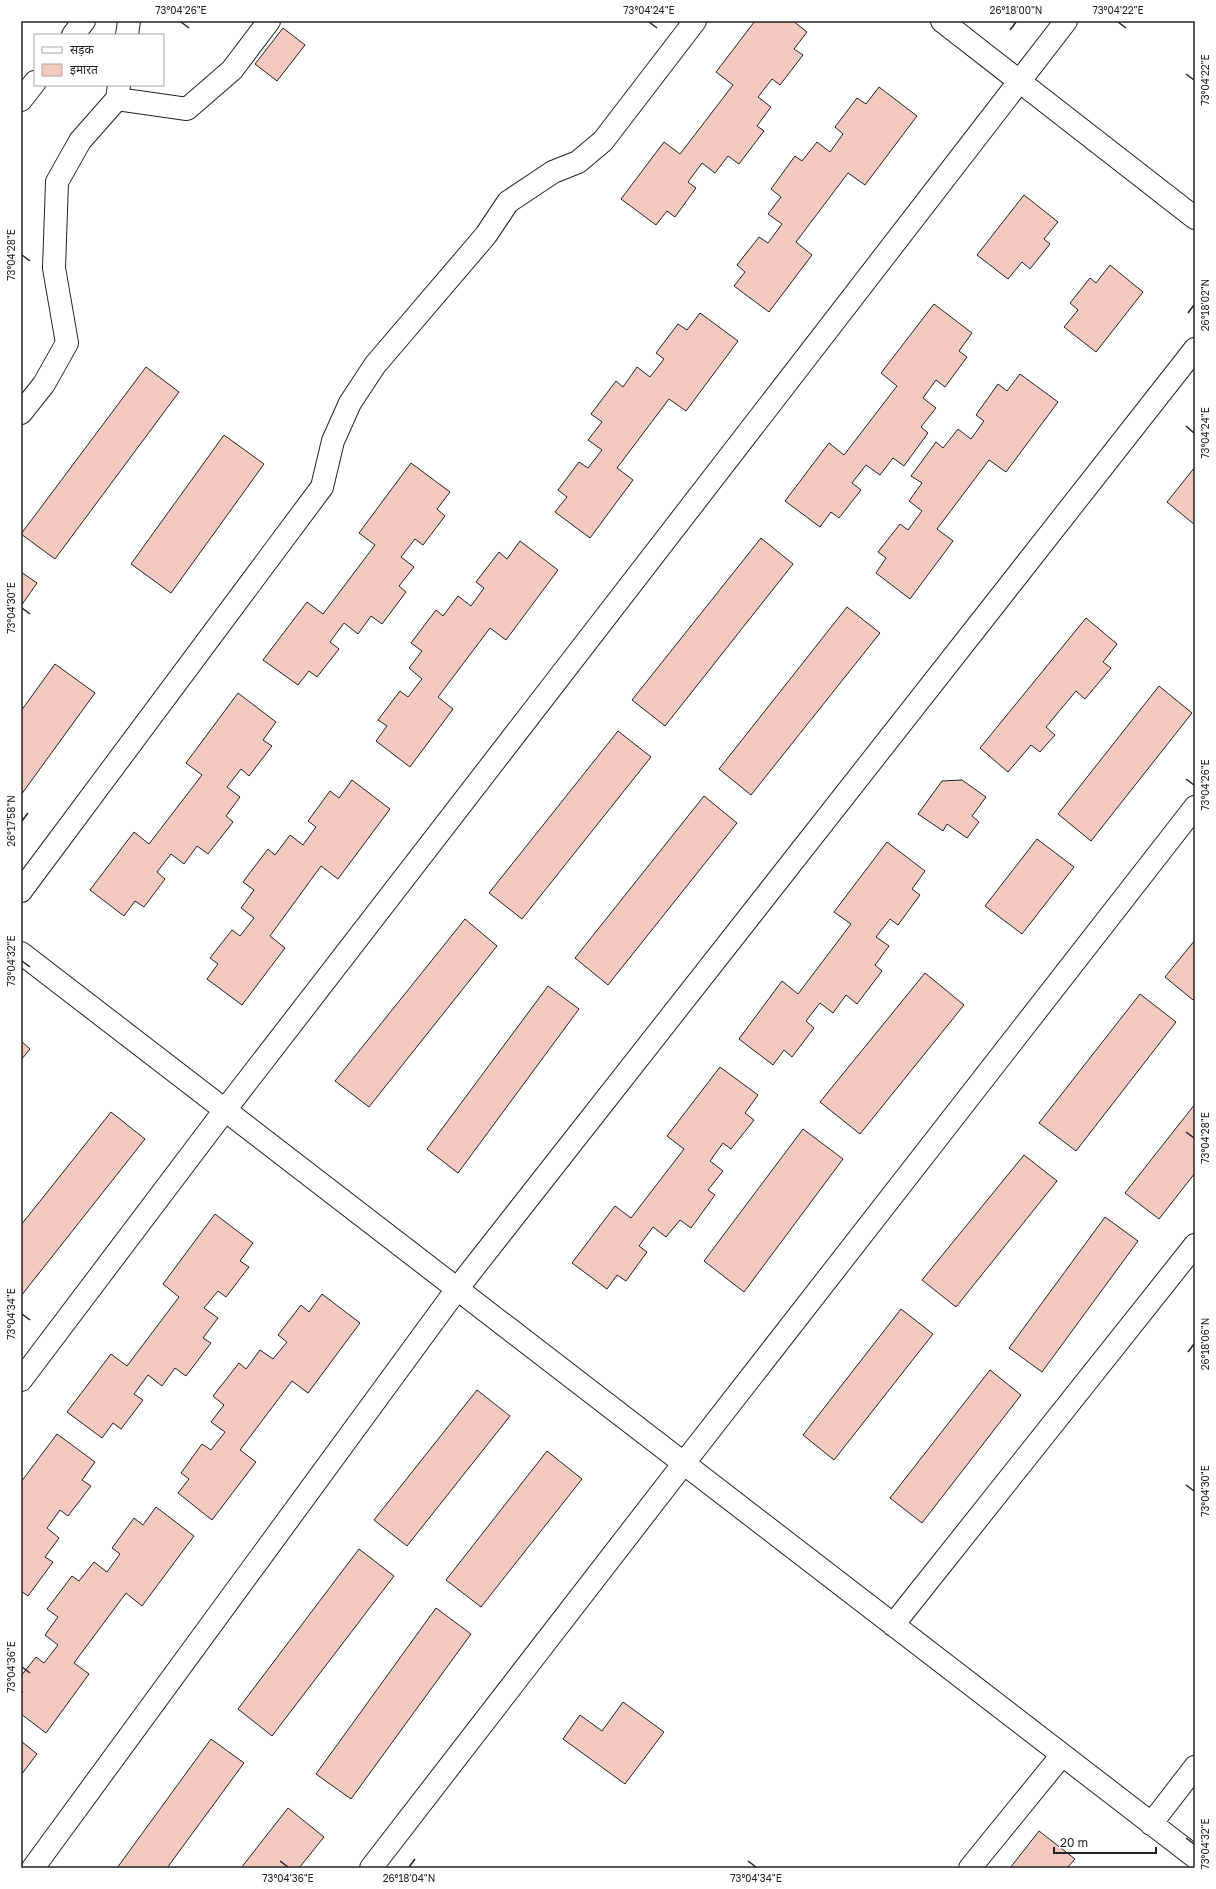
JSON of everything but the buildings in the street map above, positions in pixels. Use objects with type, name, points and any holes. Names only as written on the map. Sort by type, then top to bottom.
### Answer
[{"type":"street","points":[[74,34],[84,21]]},
{"type":"street","points":[[127,34],[129,21]]},
{"type":"street","points":[[21,413],[44,384],[67,343],[54,268],[57,182],[80,141],[118,92],[187,109],[232,70],[269,21]]},
{"type":"street","points":[[21,891],[322,487],[333,441],[350,403],[375,365],[486,235],[508,202],[553,172],[578,162],[603,141],[695,21]]},
{"type":"street","points":[[942,21],[1195,218]]},
{"type":"street","points":[[21,1380],[225,1110],[1018,81],[1066,21]]},
{"type":"street","points":[[21,100],[34,83]]},
{"type":"street","points":[[32,1868],[458,1289],[1195,349]]},
{"type":"street","points":[[371,1868],[684,1463],[1195,807]]},
{"type":"street","points":[[21,953],[1195,1857]]},
{"type":"street","points":[[893,1625],[1195,1245]]},
{"type":"street","points":[[970,1868],[1062,1755]]},
{"type":"street","points":[[1151,1824],[1195,1767]]}]
